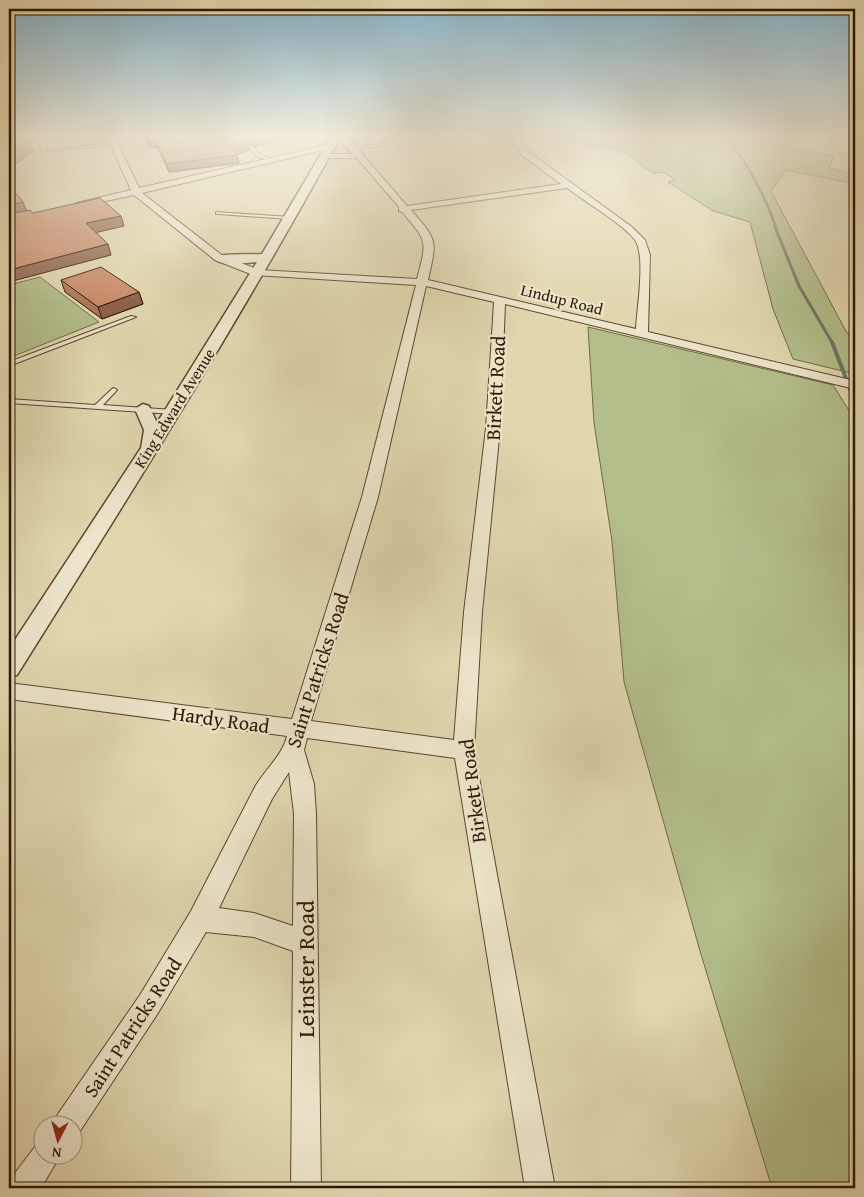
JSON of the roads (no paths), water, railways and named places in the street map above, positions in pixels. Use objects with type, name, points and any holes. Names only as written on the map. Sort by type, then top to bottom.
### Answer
[{"type":"street","points":[[71,207],[146,191]]},
{"type":"street","name":"King Edward Avenue","points":[[9,668],[150,448],[306,191]]},
{"type":"street","points":[[387,191],[402,209],[528,191]]},
{"type":"street","points":[[577,191],[629,229],[644,248],[642,335]]},
{"type":"street","name":"Lindup Road","points":[[137,193],[219,258],[257,273],[422,282],[855,385]]},
{"type":"street","name":"Saint Patricks Road","points":[[75,1114],[149,1004],[200,920],[264,792],[296,740],[370,497],[430,248],[429,238],[402,209]]},
{"type":"street","points":[[219,258],[250,260],[266,257]]},
{"type":"street","points":[[232,264],[243,297]]},
{"type":"street","name":"Birkett Road","points":[[500,300],[493,428],[473,612],[464,750],[540,1188]]},
{"type":"street","points":[[142,409],[152,430],[150,448]]},
{"type":"street","name":"Hardy Road","points":[[9,691],[296,740],[464,750]]},
{"type":"street","name":"Leinster Road","points":[[296,740],[303,784],[305,814],[306,1188]]},
{"type":"street","points":[[200,920],[235,920],[257,924],[304,942]]},
{"type":"street","points":[[23,1188],[40,1164]]},
{"type":"lane","points":[[218,213],[290,218]]},
{"type":"lane","points":[[9,364],[133,317]]},
{"type":"lane","points":[[97,407],[114,390]]},
{"type":"lane","points":[[9,401],[172,412]]},
{"type":"waterway","points":[[760,191],[776,228]]},
{"type":"waterway","points":[[775,227],[799,286],[832,343]]},
{"type":"waterway","points":[[832,343],[855,402]]}]
